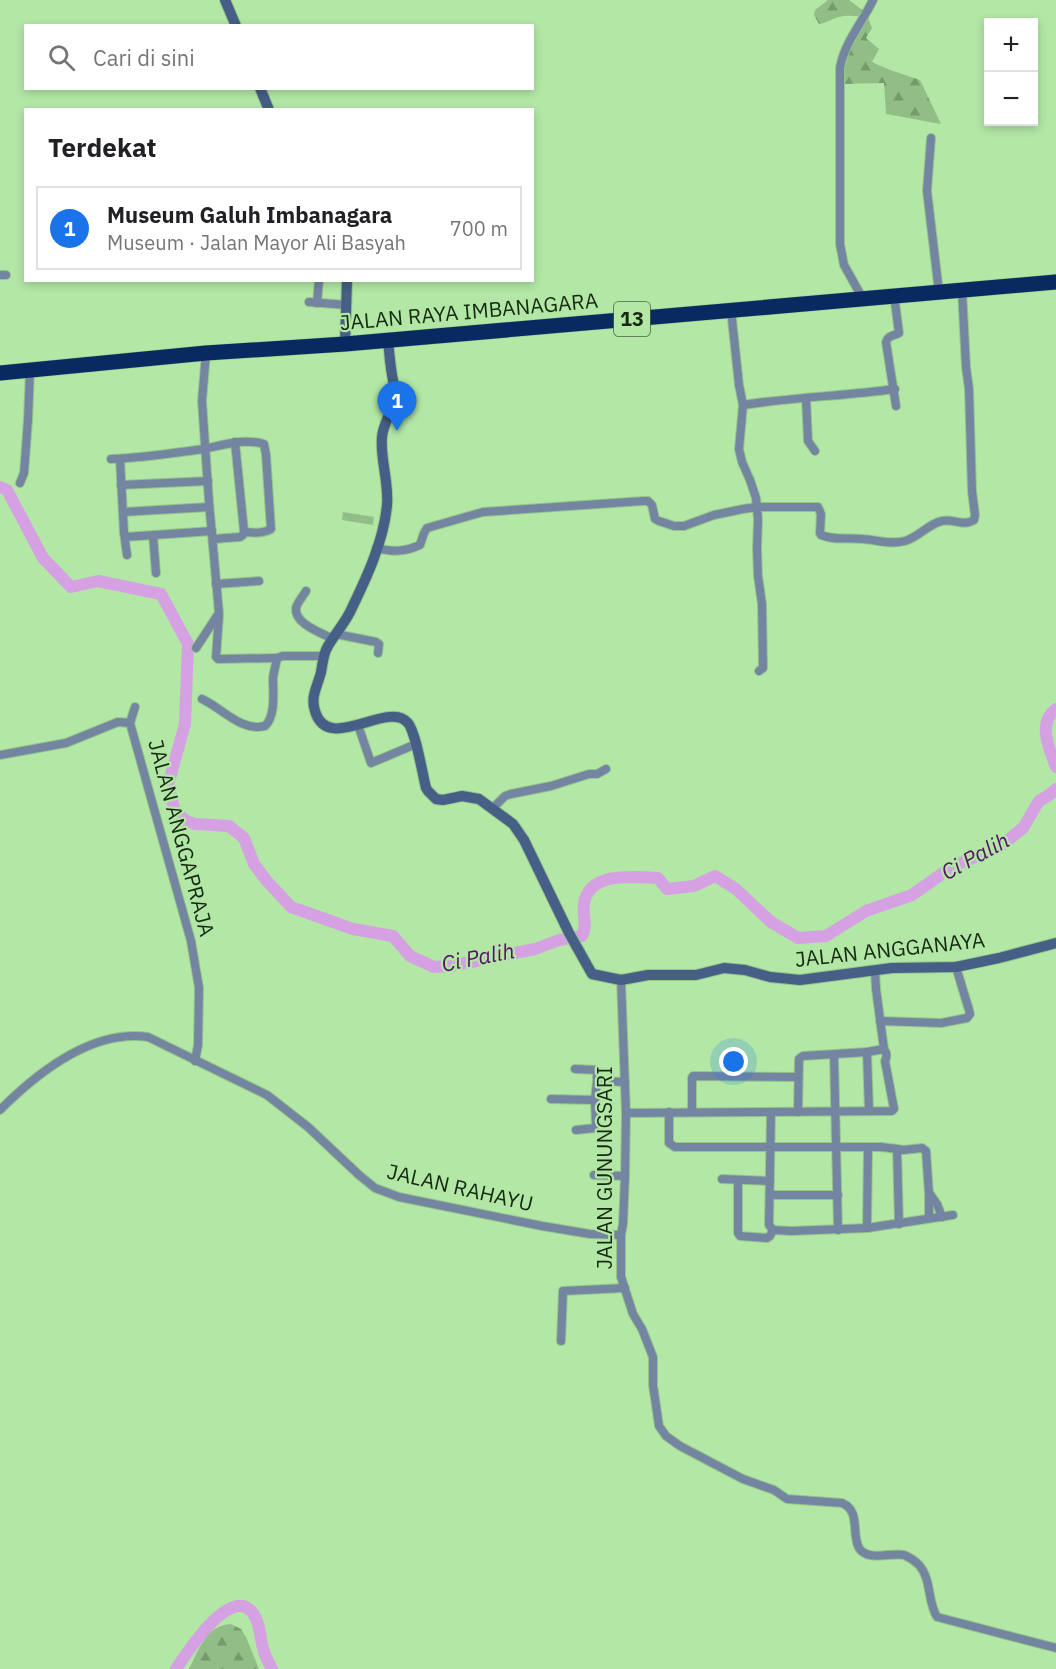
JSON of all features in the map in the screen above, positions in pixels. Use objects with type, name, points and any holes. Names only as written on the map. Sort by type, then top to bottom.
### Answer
[{"type":"highway","name":"JALAN RAYA IMBANAGARA","points":[[0,373],[206,353],[345,344],[1054,283]]},
{"type":"street","points":[[225,0],[235,24]]},
{"type":"street","points":[[863,299],[844,265],[840,244],[840,68],[845,50],[873,0]]},
{"type":"street","points":[[261,90],[268,108]]},
{"type":"street","points":[[931,138],[927,191],[939,292]]},
{"type":"street","points":[[319,282],[313,303],[347,305]]},
{"type":"street","points":[[345,344],[347,282]]},
{"type":"street","points":[[376,548],[389,551],[412,549],[420,545],[427,528],[483,512],[648,501],[652,505],[655,519],[674,526],[684,526],[729,511],[757,507],[818,507],[821,514],[821,536],[830,539],[865,539],[896,543],[910,539],[937,522],[951,520],[965,523],[974,520],[969,389],[962,290]]},
{"type":"street","points":[[894,296],[899,333],[891,336],[886,342],[896,406]]},
{"type":"street","points":[[731,310],[743,405],[739,449],[757,507],[759,531],[758,576],[764,647],[763,668],[759,671]]},
{"type":"street","points":[[388,339],[395,394],[382,436],[387,503],[384,524],[364,583],[346,621],[323,656],[313,703],[318,718],[325,725],[341,728],[383,718],[402,717],[414,734],[426,788],[431,795],[442,800],[462,796],[485,802],[513,824],[524,840],[569,933],[592,974],[621,980]]},
{"type":"street","points":[[206,353],[202,401],[219,612],[216,657],[220,659],[323,656]]},
{"type":"street","points":[[20,483],[24,473],[30,370]]},
{"type":"street","points":[[743,405],[895,389]]},
{"type":"street","points":[[806,398],[808,441],[815,452]]},
{"type":"street","points":[[125,537],[213,535],[240,537],[243,535],[235,442]]},
{"type":"street","points":[[127,555],[122,485],[116,459],[206,448],[235,442],[261,443],[265,446],[271,529],[246,533],[244,531]]},
{"type":"street","points":[[122,485],[208,482]]},
{"type":"street","points":[[123,512],[209,507]]},
{"type":"street","points":[[153,535],[156,573]]},
{"type":"street","points":[[216,584],[259,581]]},
{"type":"street","points":[[306,591],[296,606],[297,613],[307,626],[335,636],[376,642],[379,644],[378,653]]},
{"type":"street","points":[[196,648],[219,612]]},
{"type":"street","points":[[204,635],[210,640],[217,641]]},
{"type":"street","points":[[202,699],[238,722],[252,727],[265,726],[269,723],[274,702],[273,675],[277,658]]},
{"type":"street","points":[[130,723],[135,707]]},
{"type":"street","name":"JALAN ANGGAPRAJA","points":[[0,755],[66,743],[118,722],[130,723],[191,941],[199,988],[198,1045],[195,1061]]},
{"type":"street","points":[[358,725],[371,763],[416,744]]},
{"type":"street","points":[[493,808],[505,796],[551,786],[589,774],[597,774],[606,769]]},
{"type":"street","name":"JALAN ANGGANAYA","points":[[621,980],[648,975],[696,975],[724,968],[800,980],[902,967],[956,967],[1056,943]]},
{"type":"street","points":[[880,1021],[941,1023],[967,1018],[970,1014],[956,967]]},
{"type":"street","points":[[626,1113],[891,1112],[894,1109],[885,1061],[887,1059],[880,1021],[875,970]]},
{"type":"street","name":"JALAN GUNUNGSARI","points":[[621,980],[626,1113],[621,1277],[633,1314],[642,1329],[653,1357],[653,1385],[659,1426],[666,1436],[680,1446],[743,1479],[774,1490],[787,1499],[848,1505],[851,1508],[858,1546],[862,1551],[873,1555],[905,1555],[921,1567],[928,1581],[936,1617],[1056,1648]]},
{"type":"street","name":"JALAN RAHAYU","points":[[0,1110],[39,1075],[86,1046],[129,1036],[148,1037],[256,1088],[279,1103],[375,1188],[399,1197],[429,1204],[569,1231],[621,1235]]},
{"type":"street","points":[[798,1112],[799,1059],[803,1056],[884,1049]]},
{"type":"street","points":[[867,1052],[869,1111]]},
{"type":"street","points":[[834,1055],[838,1230]]},
{"type":"street","points":[[575,1069],[597,1070],[596,1127],[576,1130]]},
{"type":"street","points":[[692,1112],[693,1076],[798,1077]]},
{"type":"street","points":[[597,1081],[625,1082]]},
{"type":"street","points":[[551,1099],[596,1100]]},
{"type":"street","points":[[669,1112],[669,1143],[671,1146],[924,1149],[927,1165],[929,1218]]},
{"type":"street","points":[[771,1112],[769,1225],[773,1230],[867,1228],[953,1215]]},
{"type":"street","points":[[867,1228],[868,1148]]},
{"type":"street","points":[[897,1149],[899,1224]]},
{"type":"street","points":[[594,1175],[625,1176]]},
{"type":"street","points":[[722,1179],[770,1181]]},
{"type":"street","points":[[738,1180],[738,1233],[740,1236],[767,1238],[773,1230]]},
{"type":"street","points":[[770,1194],[838,1195]]},
{"type":"street","points":[[929,1194],[937,1204],[942,1217]]},
{"type":"street","points":[[561,1341],[563,1291],[625,1288]]},
{"type":"green space","points":[[828,0],[849,0],[865,12],[860,16],[842,16],[819,24],[814,15],[815,10]]},
{"type":"green space","points":[[868,17],[872,28],[866,38],[879,49],[872,62],[920,80],[941,124],[886,114],[884,83],[842,84],[846,56]]},
{"type":"green space","points":[[343,512],[374,517],[373,525],[342,520]]},
{"type":"green space","points":[[231,1624],[241,1629],[246,1637],[259,1669],[189,1669],[209,1634],[222,1625]]},
{"type":"waterway","name":"Ci Palih","points":[[0,487],[7,490],[43,558],[71,587],[98,581],[161,594],[188,644],[185,724],[168,785],[175,811],[186,821],[195,824],[229,826],[244,838],[254,864],[291,907],[353,929],[393,936],[410,956],[434,967],[451,966],[535,949],[559,940],[582,936],[585,928],[584,903],[588,893],[595,885],[603,881],[625,877],[658,878],[667,889],[694,886],[715,876],[736,889],[771,922],[798,938],[826,936],[866,911],[912,895],[953,866],[998,848],[1023,828],[1039,801],[1056,789]]},
{"type":"waterway","name":"Ci Palih","points":[[1056,709],[1050,715],[1046,728],[1048,744],[1056,767]]},
{"type":"waterway","points":[[176,1669],[199,1637],[221,1614],[232,1607],[243,1606],[255,1616],[264,1652],[272,1669]]},
{"type":"place","name":"Museum Galuh Imbanagara","points":[[397,431]]}]
